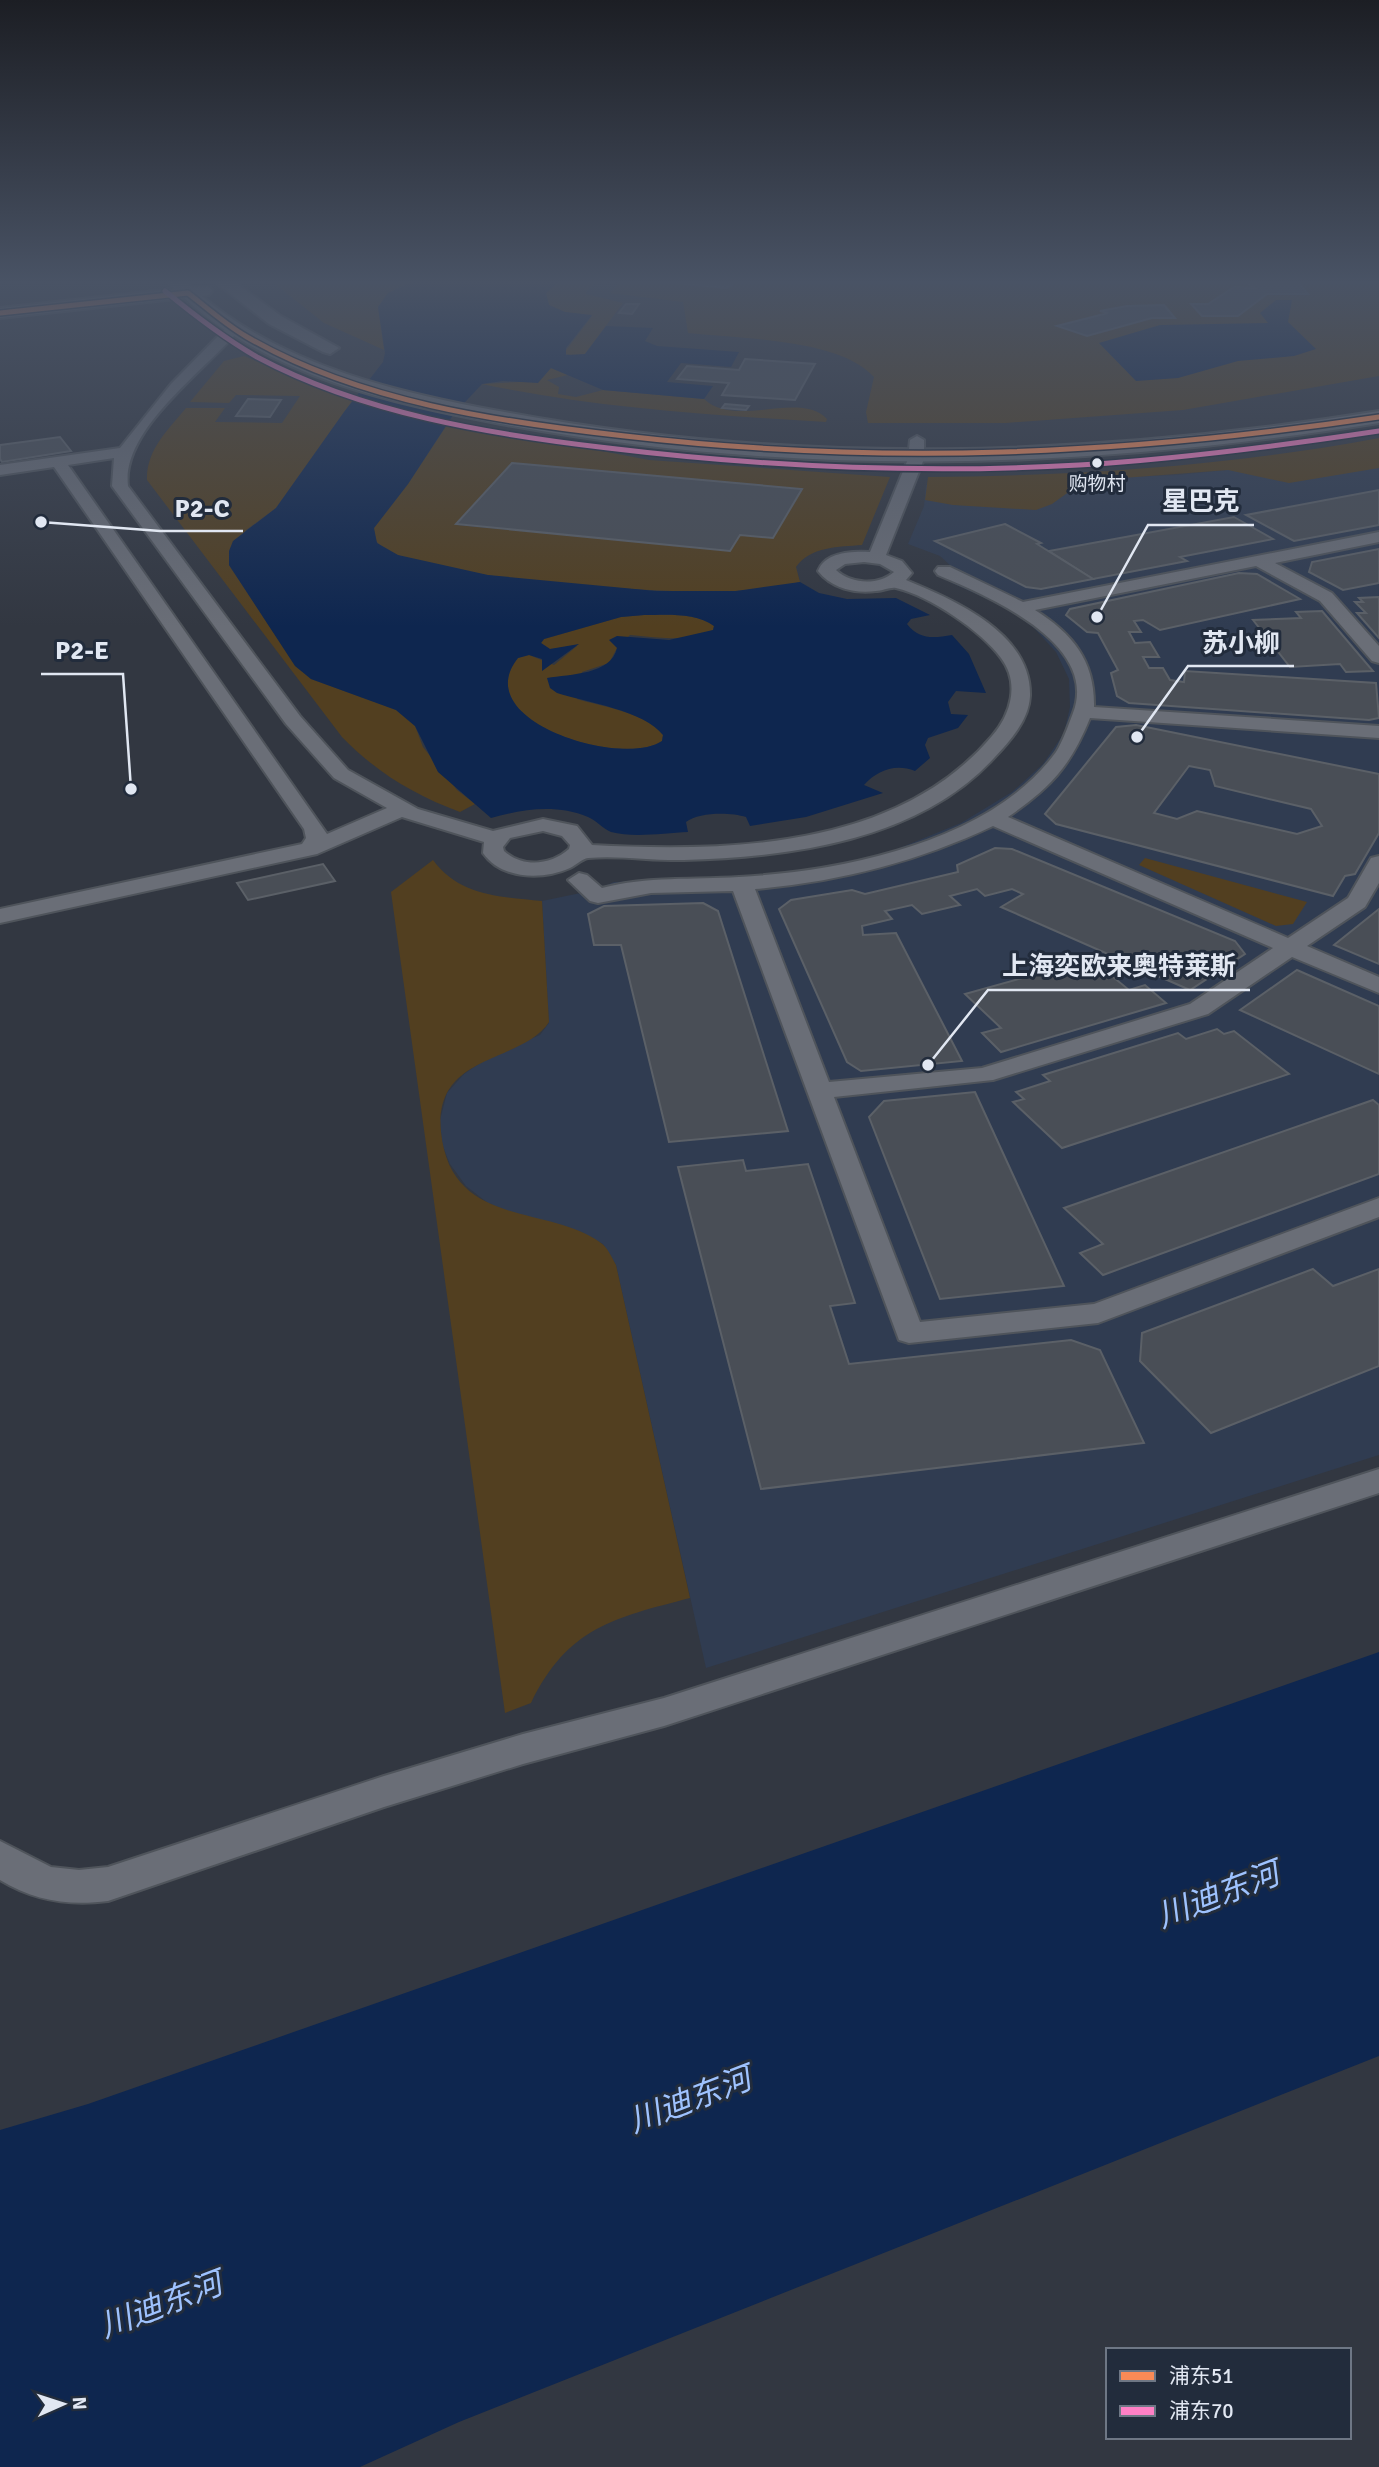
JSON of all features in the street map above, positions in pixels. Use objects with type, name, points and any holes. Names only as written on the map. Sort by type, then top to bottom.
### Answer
[{"type":"street","points":[[170,396],[125,452],[118,472],[120,486],[293,720],[341,774],[403,809],[496,839]]},
{"type":"street","points":[[406,396],[529,423],[687,445],[917,450],[1145,450],[1231,441],[1379,417]]},
{"type":"street","points":[[488,396],[550,410],[917,450],[1002,440],[1168,430],[1359,399]]},
{"type":"street","points":[[876,558],[917,450]]},
{"type":"street","points":[[0,470],[125,452]]},
{"type":"street","points":[[58,461],[315,830],[317,839],[309,849]]},
{"type":"street","points":[[1023,607],[1379,537]]},
{"type":"street","points":[[876,558],[901,568],[900,577],[894,581],[859,586],[837,580],[827,571],[828,567],[841,559],[876,558]]},
{"type":"street","points":[[1259,561],[1326,597],[1379,657]]},
{"type":"street","points":[[579,880],[598,896],[620,889],[742,884],[799,878],[869,865],[917,852],[992,818],[1031,790],[1065,755],[1078,733],[1083,712],[1083,680],[1063,642],[1023,607],[944,571]]},
{"type":"street","points":[[580,851],[581,844],[577,837],[550,826],[515,828],[496,839],[492,846],[499,860],[522,868],[564,863],[580,851],[719,852],[800,843],[905,813],[932,799],[964,776],[994,746],[1014,720],[1022,688],[1014,664],[1000,643],[970,618],[934,598],[894,581]]},
{"type":"street","points":[[1083,712],[1379,732]]},
{"type":"street","points":[[0,916],[309,849],[334,841],[403,809]]},
{"type":"street","points":[[992,818],[1379,986]]},
{"type":"street","points":[[818,1091],[996,1071],[1199,1009],[1357,902],[1379,863]]},
{"type":"street","points":[[742,884],[909,1333],[1098,1313],[1379,1208]]},
{"type":"street","points":[[0,1857],[12,1868],[41,1883],[77,1889],[108,1884],[452,1769],[586,1730],[664,1712],[1379,1481]]},
{"type":"shaded area","points":[[195,396],[235,396],[229,403],[190,402]]},
{"type":"shaded area","points":[[300,396],[355,397],[276,508],[246,530],[229,565],[296,666],[311,679],[396,710],[415,726],[423,747],[457,790],[475,804],[460,812],[396,781],[368,761],[342,737],[147,480],[154,450],[186,408],[225,408],[215,422],[282,423]]},
{"type":"shaded area","points":[[550,396],[672,396],[704,399],[717,407],[733,411],[800,408],[815,411],[827,419],[826,422],[740,416]]},
{"type":"shaded area","points":[[870,396],[1263,396],[1183,410],[1006,423],[868,423],[866,412]]},
{"type":"shaded area","points":[[449,422],[649,460],[890,477],[862,545],[835,547],[809,555],[796,567],[800,582],[716,592],[532,581],[432,565],[397,555],[378,543],[374,528],[408,484]],"holes":[[[513,463],[802,489],[773,538],[740,535],[730,551],[457,525]]]},
{"type":"shaded area","points":[[1379,438],[1379,468],[1289,483],[1228,470],[1084,481],[1052,504],[1036,510],[953,505],[925,500],[928,477],[1154,468],[1267,456]]},
{"type":"shaded area","points":[[1379,447],[1379,1455],[706,1668],[616,1265],[603,1244],[578,1231],[514,1214],[488,1203],[466,1186],[450,1164],[442,1144],[440,1120],[447,1093],[464,1074],[489,1057],[540,1035],[549,1023],[542,901],[595,890],[614,882],[708,879],[797,872],[885,854],[961,823],[1012,792],[1043,764],[1064,733],[1070,707],[1069,679],[1056,652],[1034,628],[1007,608],[952,583],[952,567],[940,556],[908,544],[924,506],[926,485],[1178,475],[1293,463]]},
{"type":"shaded area","points":[[690,616],[714,626],[713,630],[703,634],[683,638],[630,635],[617,648],[609,663],[582,672],[577,699],[623,711],[646,721],[663,735],[662,741],[643,748],[616,748],[586,743],[556,734],[531,720],[514,702],[508,681],[518,658],[529,655],[554,665],[577,646],[550,649],[541,643],[544,639],[621,617]]},
{"type":"shaded area","points":[[1145,858],[1307,902],[1293,924],[1276,926],[1139,865]]},
{"type":"shaded area","points":[[433,860],[443,872],[468,888],[496,896],[542,901],[549,1022],[536,1036],[465,1073],[451,1087],[442,1106],[441,1132],[449,1163],[463,1185],[482,1199],[505,1209],[579,1231],[601,1243],[616,1265],[690,1598],[638,1612],[596,1630],[561,1657],[545,1677],[531,1703],[505,1713],[391,892]]},
{"type":"water","points":[[356,396],[471,396],[453,415],[408,484],[374,528],[377,543],[398,555],[488,575],[656,591],[736,591],[800,582],[819,593],[847,599],[896,598],[930,615],[911,619],[907,624],[917,633],[933,637],[952,635],[969,654],[986,693],[956,691],[948,702],[951,714],[968,715],[958,728],[928,738],[925,745],[930,758],[915,771],[887,769],[864,785],[883,793],[806,817],[750,826],[746,817],[732,814],[706,815],[686,822],[688,832],[639,835],[611,832],[588,817],[564,810],[527,810],[491,818],[438,772],[415,726],[396,710],[311,679],[295,666],[229,565],[229,551],[233,541],[276,508]],"holes":[[[671,615],[698,618],[714,626],[713,630],[669,640],[617,636],[609,640],[617,648],[607,664],[588,672],[547,678],[550,688],[557,693],[614,708],[643,720],[663,735],[662,741],[643,748],[616,748],[586,743],[556,733],[531,719],[514,701],[508,681],[518,658],[529,655],[542,659],[542,671],[579,644],[550,649],[541,643],[544,639],[621,617]]]},
{"type":"water","points":[[672,396],[706,396],[704,399]]},
{"type":"water","name":"川迪东河","points":[[1379,1652],[1379,2056],[459,2422],[360,2467],[0,2467],[0,2130],[88,2104]]},
{"type":"building","points":[[738,396],[797,396],[795,400]]},
{"type":"building","points":[[248,399],[281,400],[270,417],[236,416]]},
{"type":"building","points":[[725,404],[749,406],[746,410],[722,408]]},
{"type":"building","points":[[60,437],[71,451],[2,462],[0,459],[0,445]]},
{"type":"building","points":[[512,463],[802,489],[773,538],[740,535],[730,551],[456,524]]},
{"type":"building","points":[[1379,490],[1379,525],[1294,541],[1246,515]]},
{"type":"building","points":[[1234,517],[1273,539],[1180,557],[1187,561],[1093,579],[1049,551]]},
{"type":"building","points":[[1005,524],[1041,543],[1037,544],[1093,579],[1041,589],[1026,587],[935,541]]},
{"type":"building","points":[[1379,549],[1379,583],[1343,590],[1309,572],[1312,562]]},
{"type":"building","points":[[1239,573],[1257,574],[1300,599],[1160,630],[1143,620],[1134,621],[1141,632],[1129,632],[1135,643],[1150,642],[1159,657],[1143,657],[1149,668],[1163,668],[1170,680],[1184,682],[1185,671],[1376,683],[1379,718],[1369,720],[1129,703],[1117,696],[1111,673],[1118,670],[1098,633],[1087,632],[1066,615],[1070,609]]},
{"type":"building","points":[[1379,597],[1379,638],[1357,613],[1366,613],[1355,602],[1363,602],[1359,598]]},
{"type":"building","points":[[1322,611],[1373,671],[1346,672],[1340,664],[1290,667],[1253,620],[1301,618],[1296,612]]},
{"type":"building","points":[[1136,725],[1379,774],[1379,833],[1355,874],[1345,876],[1333,896],[1056,824],[1045,814],[1116,727]],"holes":[[[1189,766],[1210,770],[1215,786],[1311,809],[1322,826],[1297,834],[1197,811],[1177,819],[1154,813]]]},
{"type":"building","points":[[995,848],[1012,849],[1235,941],[1245,954],[1190,990],[1001,907],[1023,894],[1012,889],[985,896],[977,889],[950,896],[960,905],[922,914],[912,905],[885,911],[892,919],[862,926],[863,935],[896,933],[962,1061],[861,1071],[847,1062],[779,909],[791,900],[852,890],[865,894],[958,872],[957,865]]},
{"type":"building","points":[[323,864],[335,881],[248,900],[237,883]]},
{"type":"building","points":[[703,903],[718,911],[788,1131],[669,1142],[621,945],[594,945],[588,914],[604,906]]},
{"type":"building","points":[[1379,909],[1379,964],[1334,945]]},
{"type":"building","points":[[1091,959],[1129,990],[1145,985],[1166,1003],[1001,1052],[982,1033],[1001,1028],[965,994]]},
{"type":"building","points":[[1297,970],[1379,1006],[1379,1074],[1240,1010]]},
{"type":"building","points":[[1217,1029],[1224,1034],[1234,1031],[1289,1074],[1062,1148],[1013,1102],[1024,1099],[1016,1092],[1050,1081],[1043,1075],[1178,1033],[1186,1039]]},
{"type":"building","points":[[975,1092],[1064,1286],[940,1299],[869,1117],[884,1101]]},
{"type":"building","points":[[1373,1100],[1379,1105],[1379,1174],[1103,1275],[1080,1253],[1103,1244],[1064,1208]]},
{"type":"building","points":[[743,1160],[746,1171],[808,1164],[855,1303],[830,1306],[849,1364],[1071,1340],[1100,1350],[1144,1443],[761,1489],[678,1167]]},
{"type":"building","points":[[1313,1269],[1333,1286],[1379,1269],[1379,1366],[1211,1433],[1140,1361],[1142,1333]]},
{"type":"transit line","name":"浦东70","points":[[350,396],[416,415],[472,427],[583,445],[785,465],[884,469],[1080,465],[1278,446],[1379,431]]},
{"type":"transit line","name":"浦东51","points":[[398,396],[507,420],[595,433],[793,452],[891,455],[988,455],[1182,443],[1379,417]]},
{"type":"place","name":"购物村","points":[[1097,463]]},
{"type":"place","name":"P2-C","points":[[41,522]]},
{"type":"place","name":"星巴克","points":[[1097,617]]},
{"type":"place","name":"苏小柳","points":[[1137,737]]},
{"type":"place","name":"P2-E","points":[[131,789]]},
{"type":"place","name":"上海奕欧来奥特莱斯","points":[[928,1065]]}]
